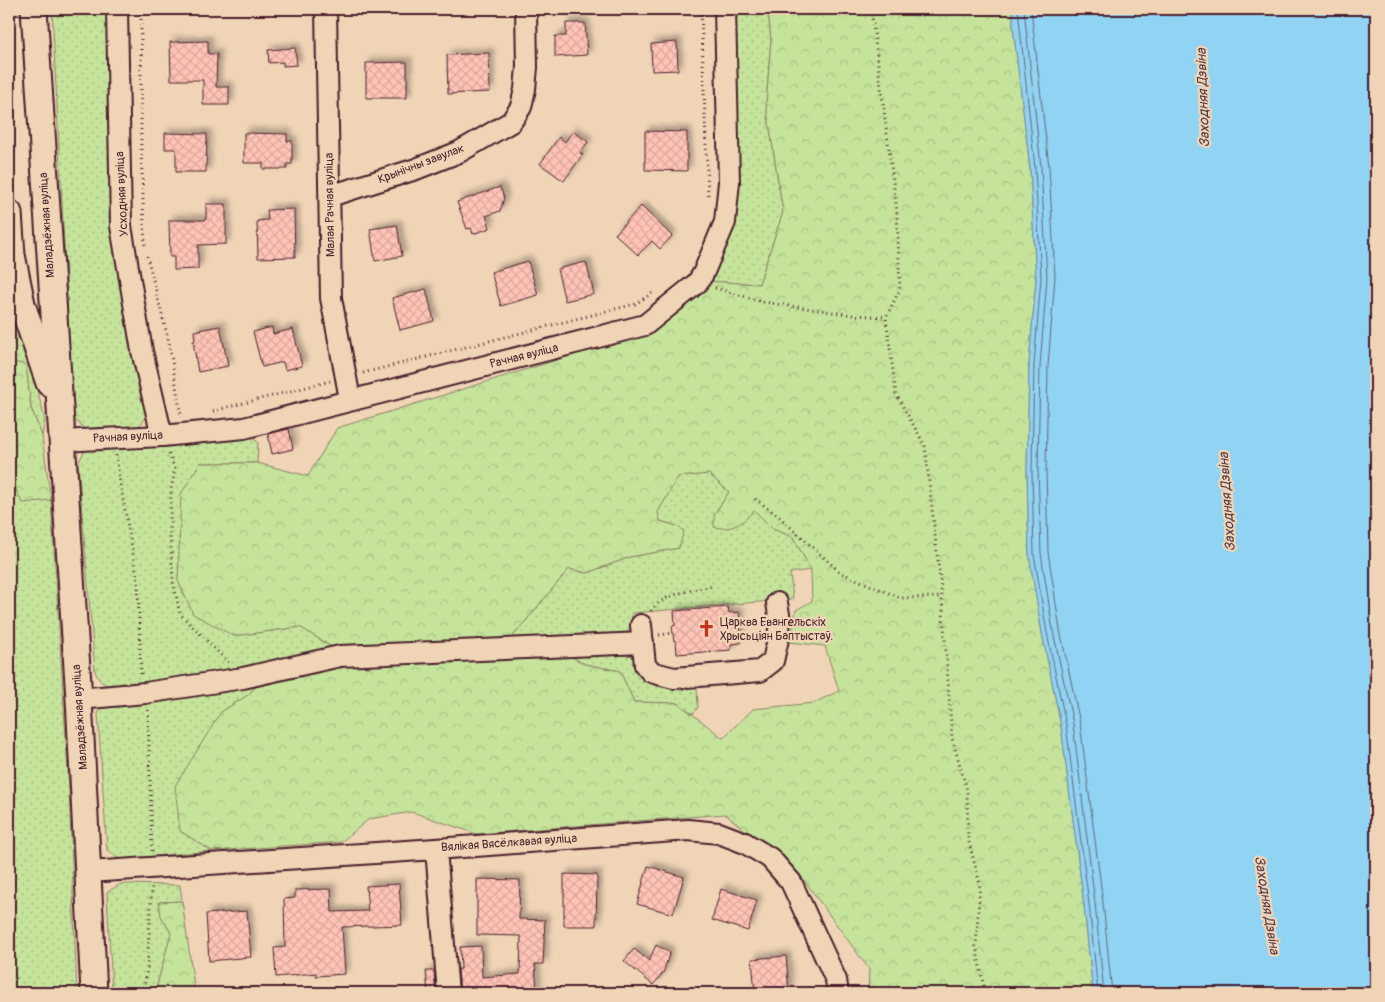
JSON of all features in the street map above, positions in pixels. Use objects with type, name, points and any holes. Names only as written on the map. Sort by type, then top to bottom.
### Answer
[{"type":"main road","name":"Маладзёжная вуліца","points":[[34,9],[79,699],[94,993]]},
{"type":"main road","name":"Маладзёжная вуліца","points":[[9,213],[12,255],[22,304],[55,403],[61,442]]},
{"type":"street","name":"Усходняя вуліца","points":[[117,9],[121,226],[142,351],[162,436]]},
{"type":"street","name":"Малая Рачная вуліца","points":[[326,9],[331,298],[350,400]]},
{"type":"street","name":"Крынічны завулак","points":[[330,196],[416,169],[459,152],[511,122],[521,107],[525,89],[527,66],[526,9]]},
{"type":"street","name":"Рачная вуліца","points":[[61,442],[162,436],[244,428],[645,325],[697,283],[703,274],[725,222],[729,182],[724,9]]},
{"type":"street","points":[[79,699],[243,678],[340,656],[645,628],[645,665],[651,672],[674,678],[760,671],[773,661],[780,620],[776,603]]},
{"type":"street","name":"Вялікая Вясёлкавая вуліца","points":[[89,872],[688,830],[719,833],[745,842],[770,858],[791,882],[836,980],[838,993]]},
{"type":"street","points":[[436,849],[448,993]]},
{"type":"path","points":[[141,9],[142,149],[146,252],[169,342],[184,434]]},
{"type":"path","points":[[701,9],[708,200]]},
{"type":"path","points":[[871,9],[897,212],[900,289],[886,317],[896,394],[925,446],[942,597],[952,738],[967,790],[968,839],[980,884],[976,946],[985,993]]},
{"type":"path","points":[[697,283],[763,302],[853,315],[886,317]]},
{"type":"path","points":[[355,375],[635,304],[659,289]]},
{"type":"path","points":[[210,411],[336,380]]},
{"type":"path","points":[[162,436],[175,470],[171,489],[170,535],[173,581],[180,614],[243,678]]},
{"type":"path","points":[[755,499],[776,514],[841,573],[901,598],[942,597]]},
{"type":"path","points":[[645,628],[654,607],[678,593],[714,586]]},
{"type":"path","points":[[665,634],[673,633]]},
{"type":"green space","points":[[52,9],[108,9],[149,414],[139,426],[86,430],[73,418]]},
{"type":"green space","points":[[734,9],[768,9],[771,40],[766,104],[783,212],[759,284],[706,281],[729,224]]},
{"type":"green space","points":[[768,9],[1013,9],[1013,27],[1030,168],[1036,279],[1029,365],[1027,471],[1029,554],[1042,633],[1061,726],[1084,905],[1093,993],[868,993],[869,969],[798,872],[725,814],[477,834],[412,812],[369,819],[341,842],[212,851],[180,831],[175,786],[221,712],[248,695],[264,678],[342,661],[563,652],[584,664],[620,671],[634,702],[678,703],[723,738],[753,709],[814,703],[839,691],[825,646],[790,642],[796,610],[812,601],[811,570],[793,537],[773,529],[754,510],[737,525],[727,528],[714,527],[714,515],[729,492],[709,474],[678,477],[658,512],[660,521],[677,526],[684,531],[679,548],[630,557],[587,573],[569,569],[509,641],[338,651],[300,627],[234,636],[193,614],[178,581],[181,494],[200,463],[257,463],[308,476],[337,428],[654,330],[706,281],[759,284],[783,212],[766,104],[771,40]]},
{"type":"green space","points":[[9,302],[30,362],[45,420],[42,436],[31,408],[26,366],[9,361]]},
{"type":"green space","points":[[9,361],[26,365],[31,408],[42,436],[51,500],[22,503],[13,482],[9,478]]},
{"type":"green space","points":[[249,436],[258,442],[257,463],[200,463],[234,636],[300,627],[338,651],[182,683],[107,686],[99,679],[95,671],[78,463],[84,452],[95,447]]},
{"type":"green space","points":[[709,474],[729,492],[714,515],[754,510],[773,529],[793,537],[811,570],[790,573],[793,599],[632,613],[630,628],[619,638],[509,641],[569,569],[587,573],[630,557],[679,548],[677,526],[660,521],[657,512],[678,476]]},
{"type":"green space","points":[[9,478],[13,482],[22,502],[51,500],[69,788],[77,993],[9,993]]},
{"type":"green space","points":[[620,650],[636,657],[640,662],[644,677],[654,685],[668,688],[697,687],[698,707],[693,714],[678,703],[634,702],[620,671],[584,664],[563,652]]},
{"type":"green space","points":[[264,678],[248,695],[221,712],[180,831],[212,851],[119,859],[107,850],[98,715],[102,704]]},
{"type":"green space","points":[[121,884],[180,885],[182,901],[159,902],[161,916],[171,933],[155,993],[112,993],[107,892]]},
{"type":"green space","points":[[182,901],[195,993],[155,993],[171,933],[161,916],[159,902]]},
{"type":"water","name":"Заходняя Дзвіна","points":[[1013,9],[1376,9],[1376,993],[1093,993],[1084,905],[1061,726],[1042,633],[1029,554],[1027,472],[1029,365],[1036,279],[1030,168],[1013,27]]},
{"type":"building","points":[[566,23],[585,23],[587,55],[555,57],[555,36],[566,36]]},
{"type":"building","points":[[208,41],[208,54],[217,54],[216,87],[229,87],[229,105],[203,105],[203,80],[171,80],[170,42]]},
{"type":"building","points":[[677,42],[678,70],[652,71],[651,44]]},
{"type":"building","points":[[295,48],[297,65],[283,66],[283,62],[269,63],[268,50]]},
{"type":"building","points":[[489,53],[490,92],[448,94],[447,55]]},
{"type":"building","points":[[407,62],[407,98],[366,98],[366,63]]},
{"type":"building","points":[[573,131],[588,142],[580,153],[583,154],[564,181],[540,164],[559,137],[565,142]]},
{"type":"building","points":[[645,131],[687,132],[687,171],[645,170]]},
{"type":"building","points":[[165,133],[207,134],[206,172],[176,172],[176,149],[165,149]]},
{"type":"building","points":[[244,133],[287,134],[287,141],[292,141],[292,164],[287,164],[287,169],[263,169],[263,163],[244,163]]},
{"type":"building","points":[[500,187],[504,198],[500,211],[486,216],[490,228],[473,234],[471,228],[467,229],[457,202]]},
{"type":"building","points":[[206,204],[226,204],[226,244],[198,245],[198,269],[174,270],[174,257],[170,257],[169,220],[206,220]]},
{"type":"building","points":[[641,206],[672,236],[660,249],[652,241],[638,255],[615,234]]},
{"type":"building","points":[[294,209],[295,257],[258,258],[257,221],[268,220],[267,210]]},
{"type":"building","points":[[397,225],[402,256],[375,261],[370,229]]},
{"type":"building","points":[[528,261],[538,295],[501,306],[491,272]]},
{"type":"building","points":[[586,262],[594,294],[565,301],[557,269]]},
{"type":"building","points":[[426,289],[434,321],[400,330],[392,298]]},
{"type":"building","points":[[220,326],[228,366],[198,372],[193,341],[195,341],[194,331]]},
{"type":"building","points":[[272,327],[273,334],[293,329],[302,366],[285,370],[283,362],[262,367],[253,332]]},
{"type":"building","points":[[289,429],[293,449],[272,454],[268,434]]},
{"type":"building","name":"Царква Евангельскіх Хрысьціян Баптыстаў.","points":[[728,607],[729,613],[739,612],[741,643],[731,644],[731,650],[677,654],[672,626],[675,625],[674,611]]},
{"type":"building","points":[[648,866],[684,877],[673,914],[637,904]]},
{"type":"building","points":[[564,874],[597,875],[596,926],[564,926]]},
{"type":"building","points":[[477,879],[520,880],[519,919],[545,920],[543,964],[535,964],[537,993],[460,993],[458,969],[461,969],[460,947],[481,946],[482,977],[520,974],[521,936],[477,935]]},
{"type":"building","points":[[399,884],[402,925],[342,927],[345,974],[316,976],[316,973],[276,977],[274,948],[285,947],[284,899],[295,898],[295,890],[331,889],[332,912],[368,911],[366,886]]},
{"type":"building","points":[[721,889],[757,900],[748,931],[712,920]]},
{"type":"building","points":[[247,911],[251,957],[209,961],[206,914]]},
{"type":"building","points":[[656,945],[670,952],[663,973],[653,985],[624,961],[634,949],[649,961]]},
{"type":"building","points":[[786,956],[789,993],[755,993],[752,959]]},
{"type":"building","points":[[426,971],[434,971],[436,993],[428,993]]},
{"type":"place","name":"Царква Евангельскіх Хрысьціян Баптыстаў.","points":[[706,629]]}]
